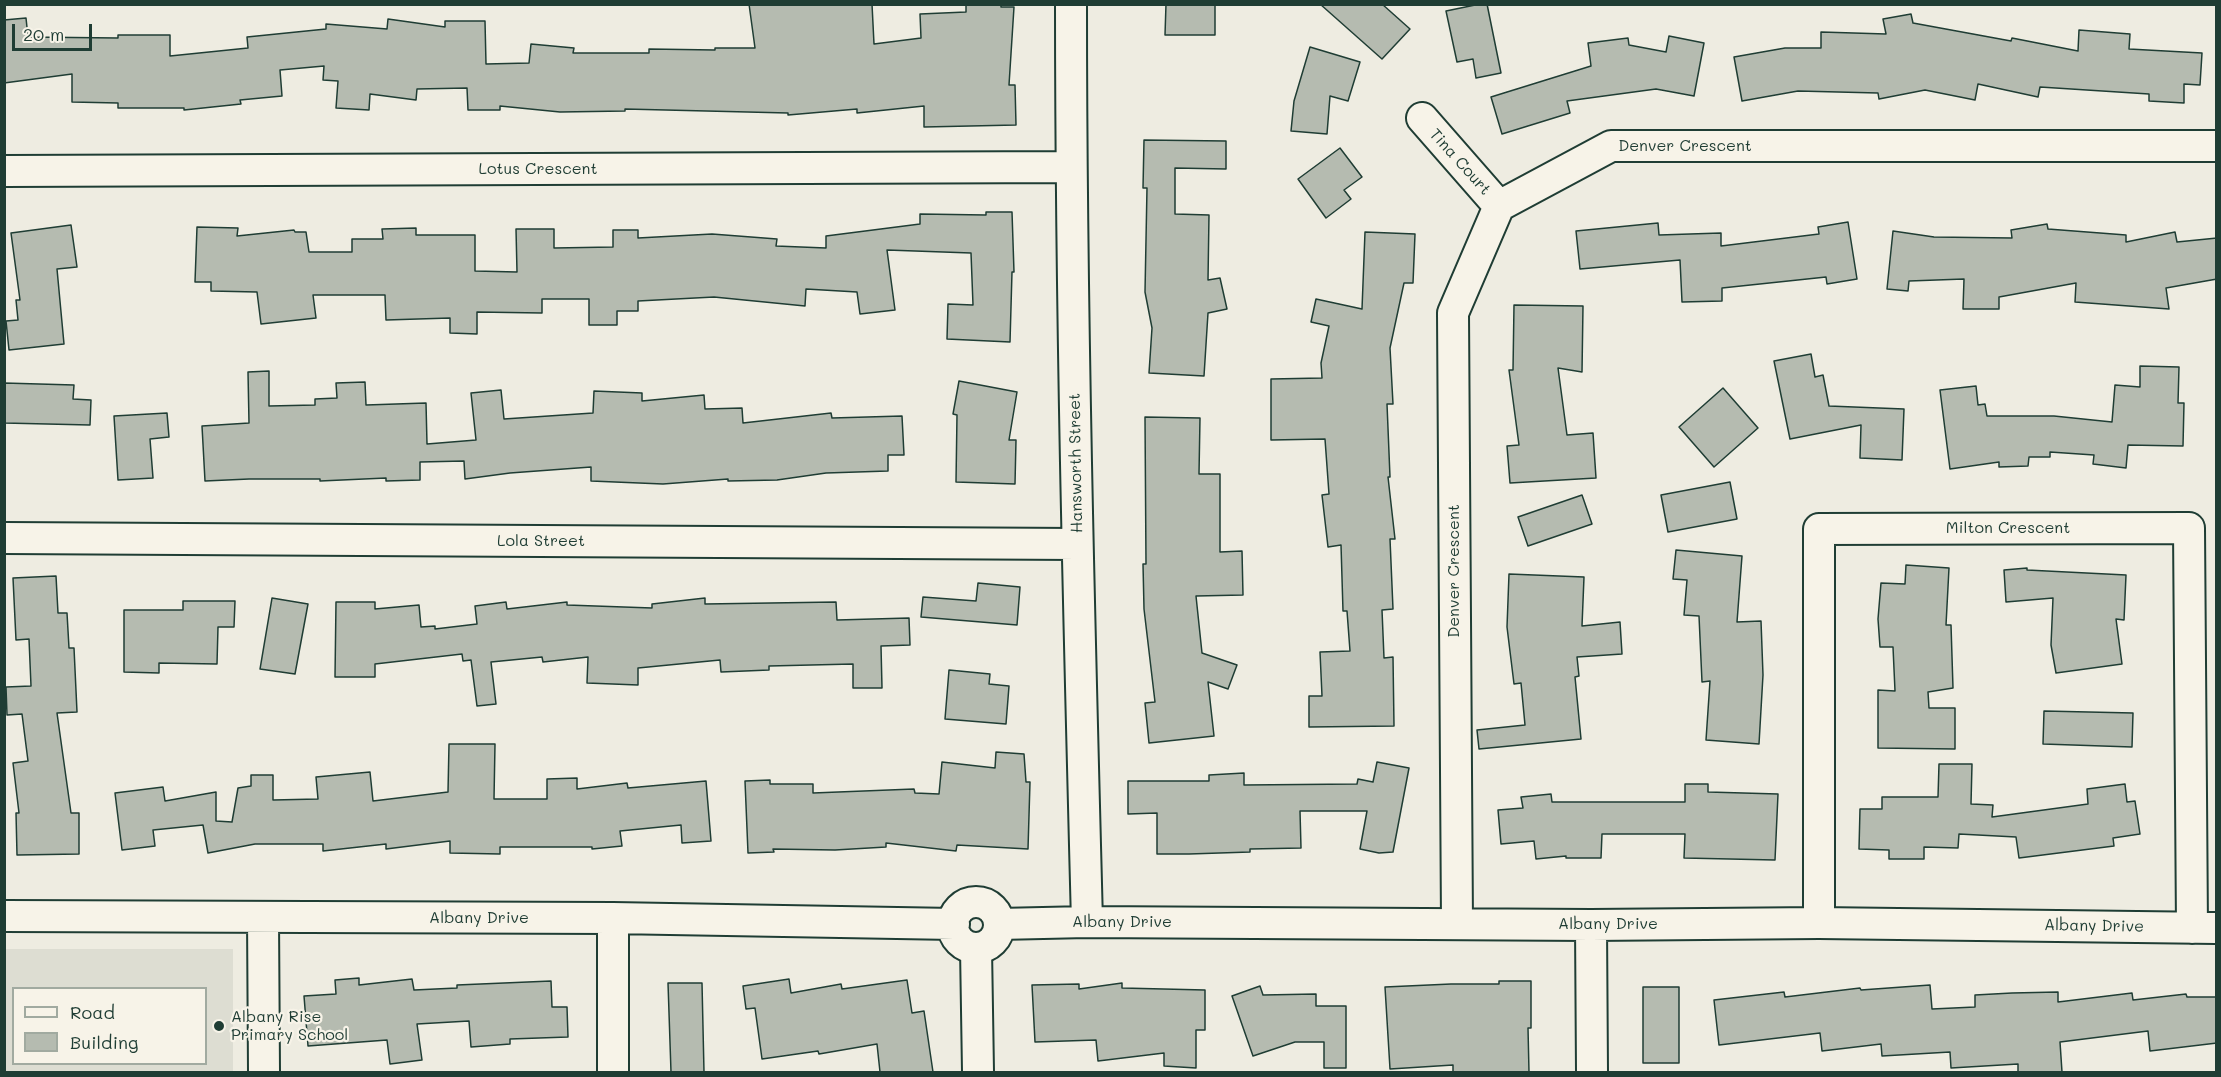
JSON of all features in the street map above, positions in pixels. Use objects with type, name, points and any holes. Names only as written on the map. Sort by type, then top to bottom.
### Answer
[{"type":"street","name":"Hansworth Street","points":[[1071,4],[1071,167],[1077,544],[1087,922]]},
{"type":"street","name":"Tina Court","points":[[1422,118],[1499,206]]},
{"type":"street","name":"Denver Crescent","points":[[1457,923],[1453,313],[1499,206],[1611,146],[2217,146]]},
{"type":"street","name":"Lotus Crescent","points":[[4,171],[1071,167]]},
{"type":"street","name":"Milton Crescent","points":[[1819,923],[1819,529],[2189,528],[2204,928]]},
{"type":"street","name":"Lola Street","points":[[4,538],[1077,544]]},
{"type":"street","points":[[981,903],[994,910],[999,924],[995,939],[983,948],[968,947],[957,938],[954,924],[955,916],[966,905],[981,903]]},
{"type":"street","name":"Albany Drive","points":[[4,916],[613,918],[954,924]]},
{"type":"street","points":[[263,917],[264,1072]]},
{"type":"street","points":[[613,918],[613,1072]]},
{"type":"street","name":"Albany Drive","points":[[999,924],[1087,922],[1591,925],[1819,923],[2204,928]]},
{"type":"street","points":[[1591,925],[1592,1072]]},
{"type":"street","points":[[976,948],[978,1072]]},
{"type":"shaded area","name":"Albany Rise Primary School","points":[[5,949],[233,949],[233,1072],[5,1072]]},
{"type":"building","points":[[749,4],[872,4],[874,44],[921,38],[920,14],[966,12],[966,4],[1001,4],[1001,7],[1014,7],[1009,85],[1015,85],[1016,125],[924,127],[924,106],[857,113],[857,109],[788,115],[788,113],[625,109],[625,111],[560,112],[500,106],[500,110],[468,110],[467,88],[417,89],[416,100],[370,94],[369,110],[336,108],[338,81],[323,80],[324,66],[280,70],[282,96],[240,100],[241,104],[184,110],[184,108],[118,108],[118,103],[72,102],[72,74],[4,83],[4,20],[26,18],[28,37],[118,38],[118,35],[170,35],[170,56],[248,48],[247,37],[326,29],[326,24],[387,29],[388,19],[445,27],[445,21],[485,21],[486,64],[529,63],[531,44],[574,48],[573,53],[649,53],[649,49],[755,48]]},
{"type":"building","points":[[1166,4],[1215,4],[1215,35],[1165,35]]},
{"type":"building","points":[[1320,4],[1382,4],[1410,29],[1382,59]]},
{"type":"building","points":[[1487,4],[1501,73],[1476,78],[1473,59],[1457,62],[1446,11]]},
{"type":"building","points":[[1911,14],[1913,23],[2078,51],[2079,30],[2130,34],[2129,49],[2202,53],[2200,85],[2184,84],[2184,103],[2149,101],[2149,94],[2040,87],[2038,97],[1978,84],[1975,100],[1925,90],[1879,99],[1878,93],[1798,91],[1742,101],[1734,57],[1785,48],[1821,48],[1821,32],[1886,34],[1883,19]]},
{"type":"building","points":[[1669,36],[1704,43],[1694,96],[1656,89],[1567,101],[1570,113],[1502,134],[1491,97],[1591,66],[1588,43],[1628,38],[1629,45],[1666,52]]},
{"type":"building","points":[[1310,47],[1360,62],[1348,101],[1330,96],[1327,134],[1291,131],[1294,101]]},
{"type":"building","points":[[1144,140],[1226,141],[1226,169],[1175,168],[1175,214],[1209,215],[1208,280],[1220,278],[1227,309],[1208,313],[1204,376],[1149,373],[1152,328],[1145,292],[1147,188],[1143,188]]},
{"type":"building","points":[[1340,148],[1362,177],[1344,190],[1351,199],[1326,218],[1298,179]]},
{"type":"building","points":[[986,212],[1012,212],[1014,272],[1012,272],[1010,342],[947,339],[948,304],[973,305],[971,253],[887,250],[895,310],[860,314],[857,292],[806,289],[805,306],[714,297],[638,301],[638,311],[617,311],[617,325],[589,325],[589,299],[542,299],[542,313],[477,312],[477,334],[450,333],[450,318],[386,320],[385,295],[313,295],[316,318],[261,324],[257,292],[211,291],[211,282],[195,282],[197,227],[238,228],[237,236],[294,230],[295,232],[306,232],[309,252],[352,252],[352,239],[383,239],[382,229],[416,228],[416,235],[475,235],[475,271],[517,272],[516,229],[554,229],[554,248],[613,247],[613,230],[638,230],[638,238],[712,234],[777,239],[776,246],[826,248],[826,236],[920,224],[920,214],[986,215]]},
{"type":"building","points":[[1848,222],[1857,279],[1827,284],[1826,277],[1722,288],[1722,301],[1682,302],[1680,260],[1580,269],[1576,231],[1658,223],[1659,235],[1721,233],[1721,246],[1819,234],[1818,227]]},
{"type":"building","points":[[2047,224],[2048,229],[2126,235],[2126,242],[2175,232],[2177,242],[2217,238],[2217,279],[2166,288],[2169,309],[2075,302],[2076,283],[1999,297],[1999,309],[1963,309],[1964,279],[1909,281],[1908,291],[1887,289],[1893,231],[1934,237],[2012,238],[2011,230]]},
{"type":"building","points":[[71,225],[77,267],[57,269],[64,344],[9,350],[6,321],[18,320],[16,300],[20,300],[11,233]]},
{"type":"building","points":[[1365,232],[1415,234],[1413,283],[1404,283],[1390,348],[1393,404],[1387,404],[1390,477],[1388,477],[1395,539],[1390,539],[1393,609],[1382,610],[1384,658],[1393,657],[1394,726],[1309,727],[1309,696],[1322,696],[1320,652],[1350,651],[1347,611],[1343,611],[1341,545],[1328,547],[1322,495],[1329,494],[1325,439],[1271,440],[1271,379],[1322,378],[1321,363],[1329,326],[1311,322],[1316,299],[1362,309]]},
{"type":"building","points":[[1514,305],[1583,306],[1582,372],[1558,368],[1567,435],[1593,433],[1596,478],[1510,483],[1507,446],[1519,445],[1509,370],[1513,370]]},
{"type":"building","points":[[1811,354],[1815,377],[1823,375],[1829,406],[1904,409],[1902,460],[1860,458],[1861,425],[1790,439],[1774,361]]},
{"type":"building","points":[[2140,366],[2179,367],[2178,403],[2184,403],[2183,446],[2128,445],[2126,468],[2093,464],[2094,455],[2050,452],[2050,457],[2029,457],[2028,466],[1999,467],[1999,462],[1950,469],[1940,390],[1976,386],[1978,405],[1985,404],[1987,416],[2054,416],[2112,422],[2115,385],[2140,387]]},
{"type":"building","points":[[269,371],[269,406],[315,405],[315,399],[337,398],[336,383],[365,382],[366,405],[426,403],[427,444],[476,440],[471,393],[501,390],[504,419],[593,413],[594,391],[642,393],[642,401],[704,395],[705,409],[742,408],[743,423],[831,413],[832,418],[902,416],[904,455],[888,455],[888,471],[826,473],[777,480],[728,481],[728,479],[663,484],[591,481],[591,467],[465,479],[464,461],[420,462],[420,480],[386,481],[386,478],[320,481],[320,479],[249,479],[205,481],[202,426],[249,423],[248,372]]},
{"type":"building","points":[[959,381],[1017,392],[1009,440],[1016,440],[1015,484],[956,482],[957,415],[953,414]]},
{"type":"building","points":[[4,383],[74,385],[73,399],[91,400],[90,425],[4,423]]},
{"type":"building","points":[[1723,388],[1758,428],[1714,467],[1679,427]]},
{"type":"building","points":[[167,413],[169,437],[150,439],[153,478],[118,480],[114,416]]},
{"type":"building","points":[[1145,417],[1200,418],[1199,474],[1220,474],[1220,552],[1242,551],[1243,595],[1196,596],[1202,653],[1237,665],[1228,689],[1208,682],[1214,736],[1149,743],[1145,703],[1155,702],[1144,609]]},
{"type":"building","points":[[1730,482],[1737,519],[1668,532],[1661,495]]},
{"type":"building","points":[[1582,495],[1592,524],[1528,546],[1518,517]]},
{"type":"building","points":[[1676,550],[1742,556],[1737,622],[1761,621],[1763,675],[1759,744],[1706,740],[1710,681],[1702,682],[1699,616],[1684,615],[1687,580],[1673,579]]},
{"type":"building","points":[[1906,565],[1949,568],[1946,625],[1951,625],[1953,688],[1928,692],[1929,708],[1955,708],[1955,749],[1878,748],[1878,690],[1895,691],[1893,647],[1880,647],[1878,619],[1881,583],[1905,584]]},
{"type":"building","points":[[2027,568],[2027,570],[2126,575],[2124,620],[2116,619],[2122,664],[2056,673],[2051,645],[2053,598],[2006,602],[2004,570]]},
{"type":"building","points":[[1509,574],[1584,577],[1582,626],[1620,622],[1622,654],[1577,657],[1579,676],[1575,677],[1581,739],[1479,749],[1477,730],[1525,725],[1521,683],[1514,684],[1507,627]]},
{"type":"building","points":[[56,576],[58,613],[67,613],[69,648],[74,648],[77,712],[57,713],[71,813],[79,813],[79,854],[17,855],[16,813],[19,813],[13,763],[28,761],[22,714],[7,715],[6,687],[31,686],[29,639],[16,640],[13,578]]},
{"type":"building","points":[[978,583],[1020,587],[1017,625],[921,617],[923,597],[976,601]]},
{"type":"building","points":[[272,598],[308,604],[295,674],[260,669]]},
{"type":"building","points":[[705,598],[705,604],[836,602],[837,620],[909,618],[910,645],[881,646],[882,688],[853,688],[853,664],[769,666],[769,670],[721,672],[720,660],[638,668],[638,685],[587,683],[588,657],[543,662],[542,657],[491,662],[496,704],[477,706],[471,660],[463,661],[462,654],[375,664],[375,677],[335,677],[336,602],[375,602],[375,609],[419,605],[421,627],[435,626],[435,629],[477,624],[475,606],[506,602],[507,609],[567,602],[567,605],[652,608],[652,604]]},
{"type":"building","points":[[183,601],[235,601],[234,627],[218,627],[217,664],[159,663],[159,673],[124,672],[124,610],[183,610]]},
{"type":"building","points":[[949,670],[990,674],[989,684],[1009,686],[1006,724],[945,719]]},
{"type":"building","points":[[2044,711],[2133,713],[2132,747],[2043,744]]},
{"type":"building","points":[[449,744],[495,744],[494,799],[547,799],[547,779],[577,778],[577,789],[627,783],[628,788],[706,781],[711,841],[682,843],[681,825],[620,831],[622,846],[592,849],[592,847],[500,847],[500,854],[450,853],[450,841],[386,849],[386,844],[323,851],[323,844],[255,844],[208,853],[203,825],[153,830],[155,846],[122,850],[115,793],[163,787],[165,801],[216,792],[216,821],[232,822],[238,788],[251,786],[251,775],[273,775],[273,800],[318,799],[316,777],[370,772],[373,801],[448,792]]},
{"type":"building","points":[[996,752],[1024,754],[1026,782],[1030,782],[1028,849],[957,845],[956,851],[886,843],[886,847],[835,850],[773,849],[774,852],[748,853],[745,781],[770,780],[770,784],[813,784],[813,793],[914,789],[915,793],[939,794],[942,762],[995,768]]},
{"type":"building","points":[[1377,762],[1409,768],[1393,852],[1379,853],[1360,849],[1367,811],[1300,811],[1301,848],[1189,854],[1157,854],[1157,813],[1128,814],[1128,781],[1209,781],[1209,775],[1244,773],[1244,785],[1357,784],[1358,779],[1373,782]]},
{"type":"building","points":[[1939,764],[1972,764],[1971,804],[1993,805],[1992,817],[2088,804],[2087,789],[2125,784],[2127,802],[2135,801],[2140,834],[2113,838],[2114,846],[2019,858],[2016,837],[1959,834],[1958,848],[1924,847],[1924,859],[1889,859],[1889,850],[1859,849],[1860,809],[1882,809],[1882,797],[1938,797]]},
{"type":"building","points":[[1685,784],[1708,784],[1708,792],[1778,794],[1775,860],[1684,858],[1685,834],[1602,834],[1601,858],[1566,858],[1566,856],[1536,859],[1534,841],[1501,844],[1498,810],[1523,808],[1521,797],[1551,794],[1552,802],[1685,802]]},
{"type":"building","points":[[359,978],[359,985],[412,979],[414,990],[457,988],[457,985],[551,981],[552,1007],[567,1007],[568,1037],[510,1039],[510,1044],[471,1047],[469,1021],[417,1024],[422,1060],[390,1064],[387,1040],[308,1046],[304,996],[336,994],[335,980]]},
{"type":"building","points":[[789,979],[791,993],[841,984],[842,989],[907,980],[912,1013],[924,1011],[933,1072],[880,1072],[877,1044],[819,1054],[818,1051],[762,1059],[755,1008],[746,1009],[743,986]]},
{"type":"building","points":[[1499,981],[1531,981],[1531,1028],[1528,1028],[1529,1072],[1453,1072],[1453,1065],[1390,1069],[1385,987],[1499,984]]},
{"type":"building","points":[[668,983],[702,983],[704,1072],[671,1072]]},
{"type":"building","points":[[1122,983],[1122,988],[1205,990],[1205,1030],[1196,1030],[1196,1068],[1164,1066],[1164,1053],[1098,1061],[1096,1040],[1035,1042],[1032,985],[1079,984],[1079,989]]},
{"type":"building","points":[[1930,985],[1932,1009],[1975,1007],[1975,995],[2012,993],[2058,992],[2058,1002],[2132,993],[2133,1000],[2186,994],[2187,997],[2217,997],[2217,1043],[2150,1051],[2148,1031],[2060,1042],[2062,1072],[2018,1072],[2018,1064],[1951,1068],[1950,1052],[1882,1056],[1881,1044],[1822,1051],[1820,1033],[1719,1045],[1714,1000],[1784,992],[1785,997],[1860,988],[1861,990]]},
{"type":"building","points":[[1260,986],[1263,995],[1316,994],[1316,1006],[1346,1006],[1346,1068],[1324,1068],[1324,1042],[1295,1042],[1253,1056],[1232,996]]},
{"type":"building","points":[[1643,987],[1679,987],[1679,1063],[1643,1063]]},
{"type":"place","name":"Albany Rise Primary School","points":[[219,1026]]}]
